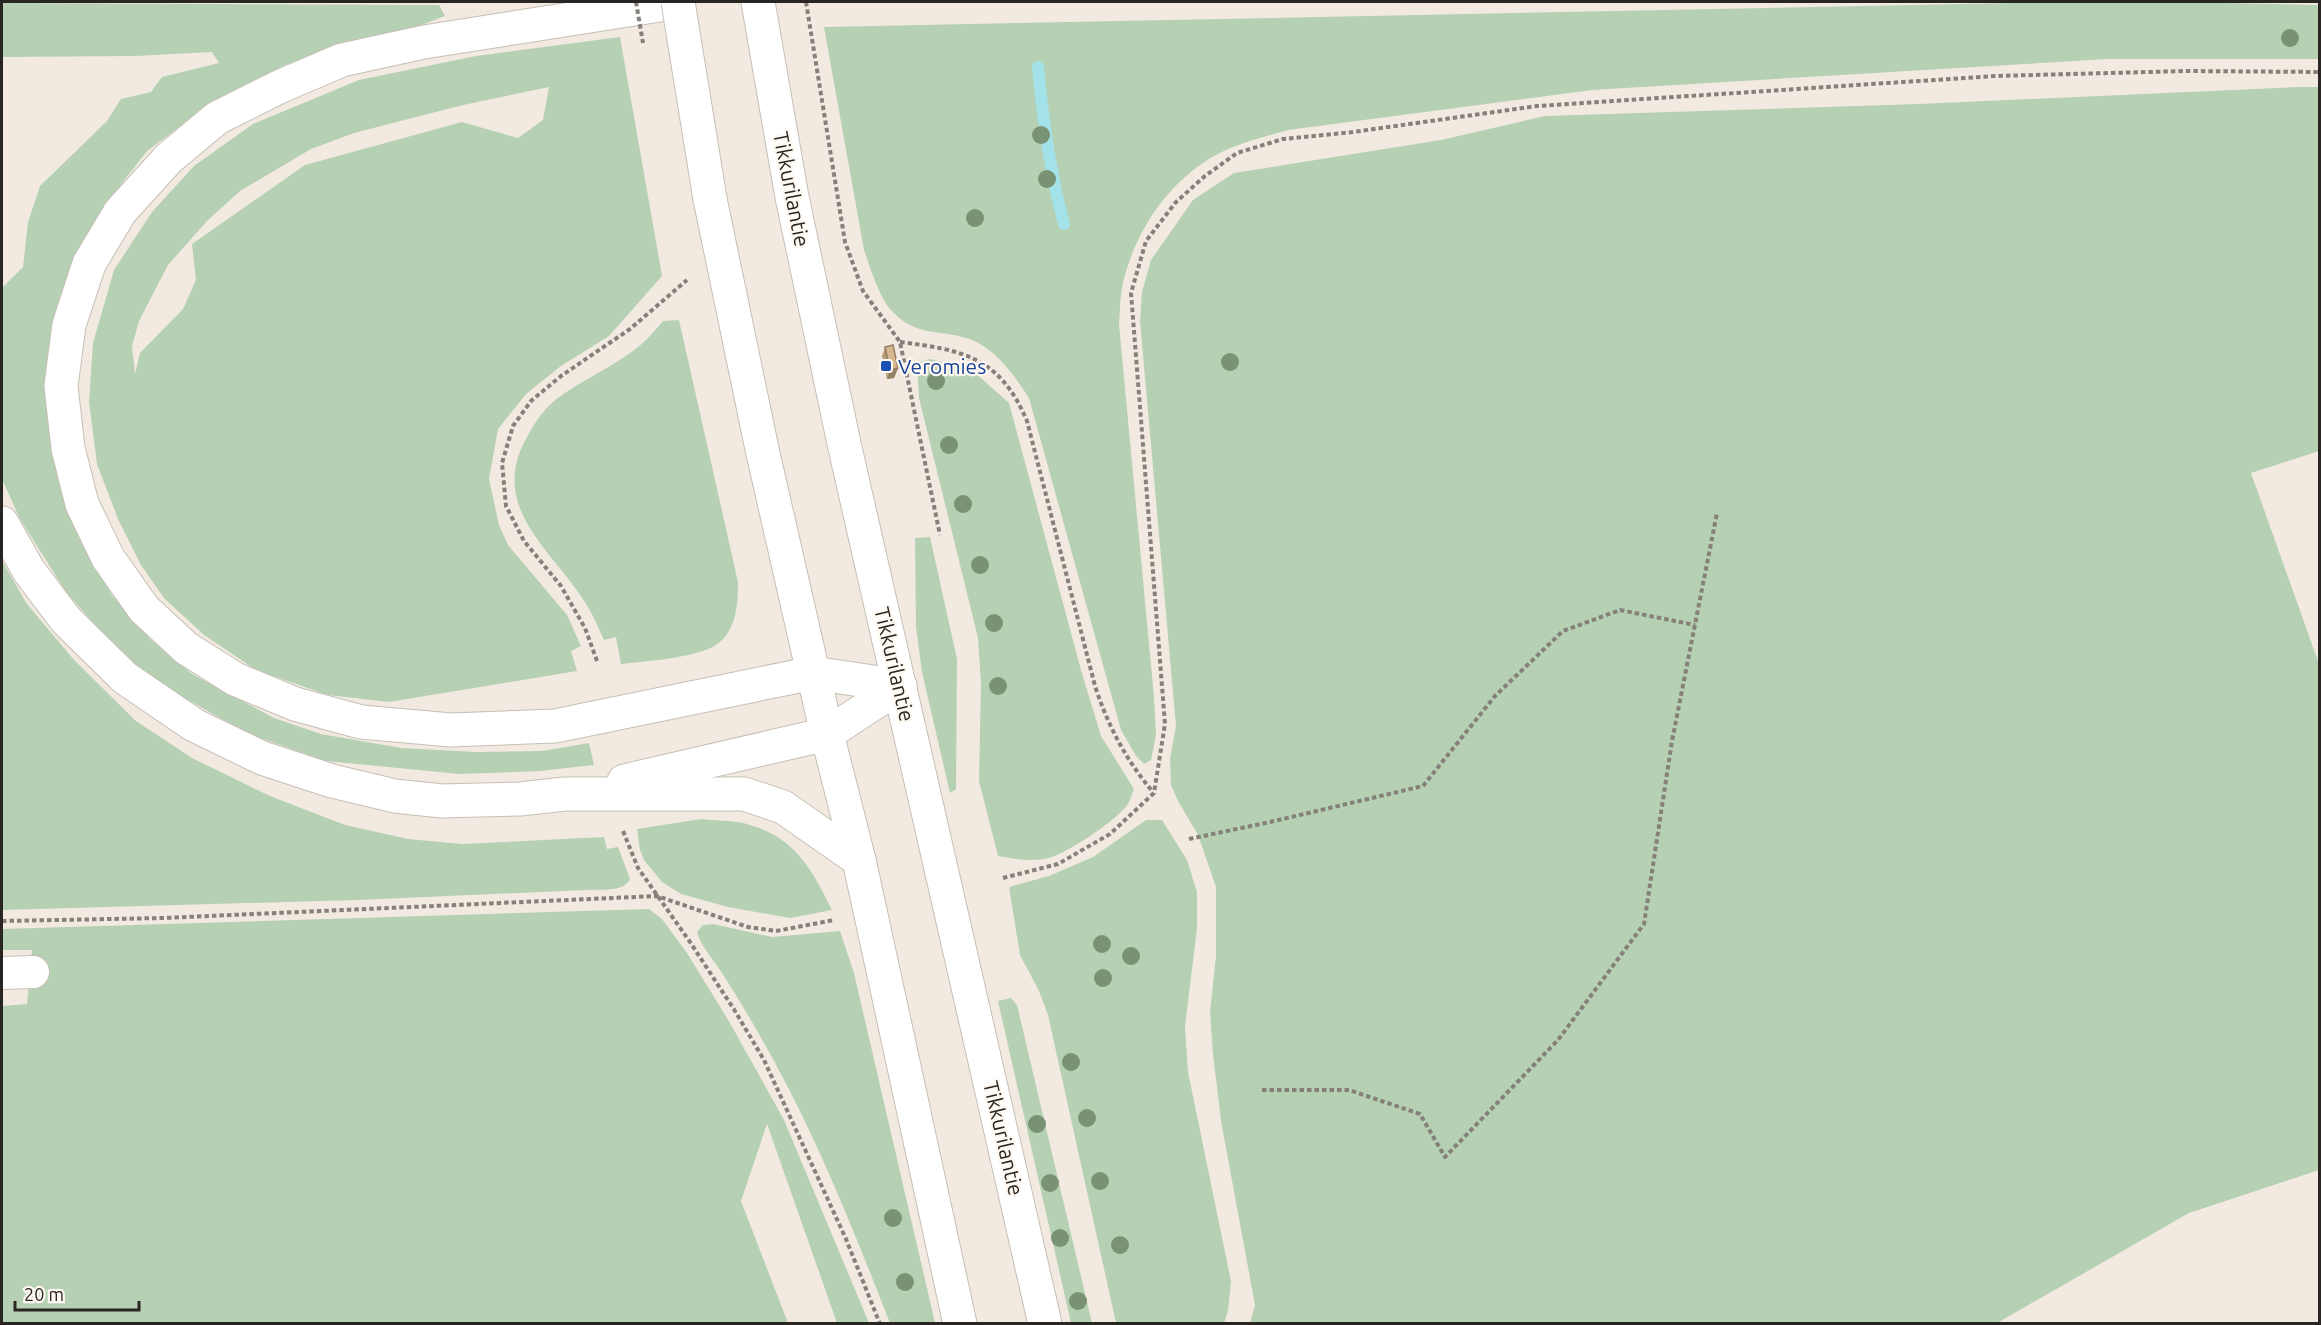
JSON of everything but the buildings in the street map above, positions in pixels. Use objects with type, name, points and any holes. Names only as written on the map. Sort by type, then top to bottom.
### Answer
[{"type":"main road","points":[[900,686],[813,673],[555,726],[451,730],[361,722],[295,705],[235,679],[186,648],[144,609],[108,558],[82,504],[68,448],[61,386],[69,325],[89,264],[120,212],[169,158],[217,118],[281,86],[342,60],[424,42],[678,2],[710,199],[762,449],[813,673],[827,734],[858,860],[960,1323]]},
{"type":"main road","name":"Tikkurilantie","points":[[758,2],[792,197],[845,448],[1045,1323]]},
{"type":"main road","points":[[2,523],[29,571],[66,620],[125,678],[194,725],[262,758],[332,781],[395,796],[442,801],[520,799],[566,794],[744,794],[783,807],[858,860]]},
{"type":"main road","points":[[566,794],[827,734],[900,686]]},
{"type":"street","points":[[2,973],[33,972]]},
{"type":"path","points":[[806,2],[836,198],[845,242],[863,291],[900,342],[940,535]]},
{"type":"path","points":[[1003,878],[1058,864],[1110,834],[1154,793],[1165,724],[1131,293],[1146,241],[1176,202],[1205,176],[1237,153],[1283,139],[1353,132],[1537,106],[1995,76],[2187,71],[2319,72]]},
{"type":"path","points":[[597,661],[585,628],[561,586],[524,541],[506,506],[502,464],[513,426],[531,401],[561,376],[630,329],[687,279]]},
{"type":"path","points":[[900,342],[946,348],[975,358],[1002,380],[1018,400],[1027,422],[1095,686],[1105,716],[1136,772],[1154,793]]},
{"type":"path","points":[[1262,1090],[1349,1090],[1420,1114],[1445,1157],[1558,1040],[1644,924],[1672,741],[1717,513]]},
{"type":"path","points":[[1189,839],[1423,786],[1495,696],[1563,631],[1620,610],[1695,625]]},
{"type":"path","points":[[621,828],[638,868],[710,971],[764,1060],[846,1239],[880,1323]]},
{"type":"path","points":[[2,921],[164,918],[657,896],[748,927],[776,931],[837,919]]},
{"type":"green space","points":[[2062,2],[2319,5],[2319,59],[2107,59],[1592,90],[1288,130],[1225,151],[1191,172],[1164,199],[1143,230],[1128,265],[1120,304],[1119,324],[1156,735],[1151,760],[1144,764],[1136,756],[1121,730],[1029,398],[1010,371],[985,347],[966,338],[926,331],[908,324],[890,309],[879,289],[864,250],[824,27]]},
{"type":"green space","points":[[2,3],[439,5],[445,16],[416,27],[285,65],[202,110],[147,151],[112,196],[69,272],[52,345],[45,398],[55,454],[86,550],[112,595],[150,639],[192,674],[274,718],[321,734],[401,748],[476,752],[542,751],[589,743],[594,765],[540,771],[460,774],[326,761],[246,733],[171,690],[120,653],[66,592],[20,519],[2,479],[2,288],[23,267],[28,222],[40,186],[107,121],[121,99],[151,92],[162,77],[219,63],[212,52],[136,56],[2,57]]},
{"type":"green space","points":[[620,37],[662,276],[609,336],[561,366],[527,393],[498,429],[489,479],[499,525],[508,545],[567,615],[581,646],[571,651],[577,671],[389,702],[328,695],[256,670],[204,635],[164,598],[141,565],[118,519],[97,464],[89,402],[93,343],[114,270],[152,212],[194,166],[253,124],[359,80],[476,56]],"holes":[[[549,87],[543,120],[518,138],[462,122],[305,165],[192,244],[196,280],[183,309],[140,353],[135,374],[132,346],[139,321],[168,265],[207,221],[240,191],[311,149],[354,133],[463,105]]]},
{"type":"green space","points":[[2319,87],[2319,451],[2251,473],[2319,664],[2319,1170],[2189,1213],[1997,1323],[1250,1323],[1255,1305],[1221,1121],[1213,1054],[1210,1012],[1216,956],[1216,887],[1198,835],[1171,785],[1170,759],[1176,726],[1140,321],[1142,292],[1151,260],[1193,200],[1234,173],[1441,140],[1545,116],[1919,104]]},
{"type":"green space","points":[[679,320],[738,582],[737,606],[726,636],[712,647],[673,658],[621,664],[616,637],[604,640],[583,599],[528,525],[519,506],[515,485],[516,463],[531,429],[553,402],[634,350],[663,321]]},
{"type":"green space","points":[[930,359],[973,371],[1009,403],[1101,736],[1134,789],[1124,809],[1104,826],[1080,843],[1049,858],[1029,860],[998,856],[979,781],[981,683],[978,638],[919,398],[917,363]]},
{"type":"green space","points":[[930,537],[957,659],[956,789],[950,793],[922,672],[916,627],[915,538]]},
{"type":"green space","points":[[2,561],[27,604],[74,660],[136,721],[192,758],[270,796],[345,825],[408,839],[462,844],[604,837],[607,849],[618,847],[630,879],[622,886],[604,890],[2,910]]},
{"type":"green space","points":[[701,819],[743,823],[760,828],[788,844],[808,867],[832,910],[790,918],[728,907],[681,894],[662,882],[644,860],[637,829]]},
{"type":"green space","points":[[1146,820],[1162,820],[1187,860],[1197,892],[1197,928],[1185,1027],[1188,1072],[1231,1281],[1228,1311],[1224,1323],[1116,1323],[1048,1015],[1039,991],[1020,955],[1009,887],[1049,876],[1093,857]]},
{"type":"green space","points":[[649,909],[662,919],[687,953],[730,1023],[784,1120],[869,1323],[837,1323],[767,1124],[741,1201],[788,1323],[2,1323],[2,1006],[27,1004],[32,950],[2,950],[2,929]]},
{"type":"green space","points":[[713,924],[772,937],[840,931],[854,973],[935,1323],[890,1323],[864,1256],[807,1125],[748,1015],[699,937],[697,932],[703,925]]},
{"type":"green space","points":[[1011,998],[1017,1005],[1092,1323],[1071,1323],[998,1001]]},
{"type":"waterway","points":[[1038,67],[1048,146],[1064,224]]},
{"type":"place","name":"Veromies","points":[[886,366]]}]
